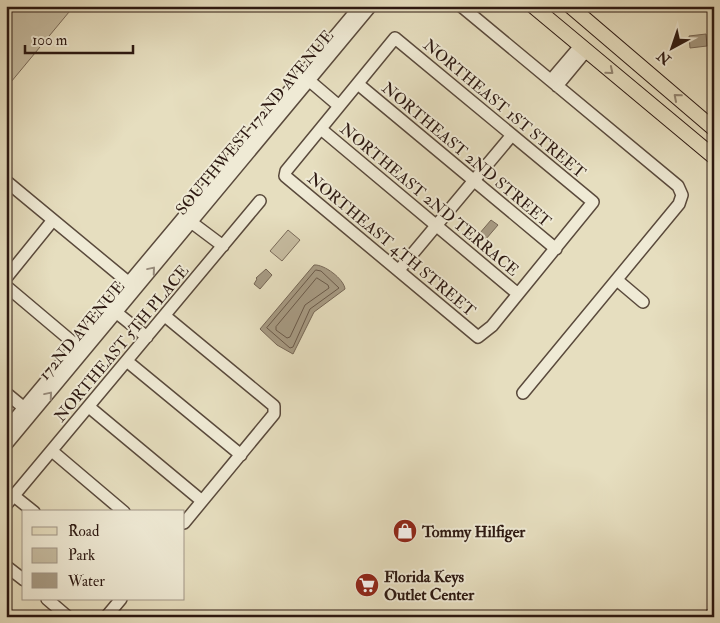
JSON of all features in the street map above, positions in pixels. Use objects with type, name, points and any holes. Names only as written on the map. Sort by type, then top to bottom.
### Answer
[{"type":"main road","points":[[532,6],[714,157]]},
{"type":"main road","points":[[570,6],[714,129]]},
{"type":"street","name":"SOUTHWEST 172ND AVENUE","points":[[306,78],[360,6]]},
{"type":"street","name":"SOUTHWEST 172ND AVENUE","points":[[177,232],[306,78],[371,6]]},
{"type":"street","points":[[461,6],[680,190],[681,200],[679,204],[523,393]]},
{"type":"street","name":"NORTHEAST 1ST STREET","points":[[358,84],[396,38],[593,202],[556,249]]},
{"type":"street","points":[[554,83],[583,48]]},
{"type":"street","points":[[306,78],[340,106]]},
{"type":"street","points":[[321,129],[358,84]]},
{"type":"street","name":"NORTHEAST 2ND STREET","points":[[358,84],[556,249]]},
{"type":"street","name":"NORTHEAST 4TH STREET","points":[[321,129],[286,171],[285,176],[478,337],[486,333],[518,294]]},
{"type":"street","name":"NORTHEAST 2ND TERRACE","points":[[321,129],[518,294]]},
{"type":"street","points":[[399,270],[512,135]]},
{"type":"street","points":[[6,181],[128,282]]},
{"type":"street","name":"NORTHEAST 5TH PLACE","points":[[6,505],[128,362],[260,201]]},
{"type":"street","points":[[187,219],[222,246]]},
{"type":"street","points":[[6,278],[53,220]]},
{"type":"street","name":"172ND AVENUE","points":[[6,445],[76,345],[128,282],[177,232]]},
{"type":"street","name":"172ND AVENUE","points":[[6,429],[28,411],[117,313],[177,232]]},
{"type":"street","points":[[518,294],[556,249]]},
{"type":"street","points":[[617,280],[643,302]]},
{"type":"street","points":[[6,286],[76,345]]},
{"type":"street","points":[[117,313],[147,338]]},
{"type":"street","points":[[165,316],[274,406],[274,414],[185,522]]},
{"type":"street","points":[[128,362],[240,455]]},
{"type":"street","points":[[6,393],[28,411]]},
{"type":"street","points":[[89,407],[202,501]]},
{"type":"street","points":[[52,451],[122,510]]},
{"type":"street","points":[[14,496],[32,510]]},
{"type":"street","points":[[6,566],[22,578]]},
{"type":"street","points":[[48,600],[68,617]]},
{"type":"street","points":[[106,617],[120,600]]},
{"type":"green space","points":[[6,6],[74,6],[6,88]]},
{"type":"green space","points":[[288,230],[300,240],[282,261],[270,251]]},
{"type":"water","points":[[706,34],[707,46],[690,48],[689,36]]},
{"type":"water","points":[[491,220],[498,225],[486,239],[479,234]]},
{"type":"water","points":[[314,265],[323,267],[333,273],[344,285],[345,289],[314,312],[293,354],[277,345],[260,329]]},
{"type":"water","points":[[266,269],[272,275],[260,289],[254,284],[256,278]]},
{"type":"place","name":"Tommy Hilfiger","points":[[405,531]]},
{"type":"place","name":"Florida Keys Outlet Center","points":[[367,585]]}]
